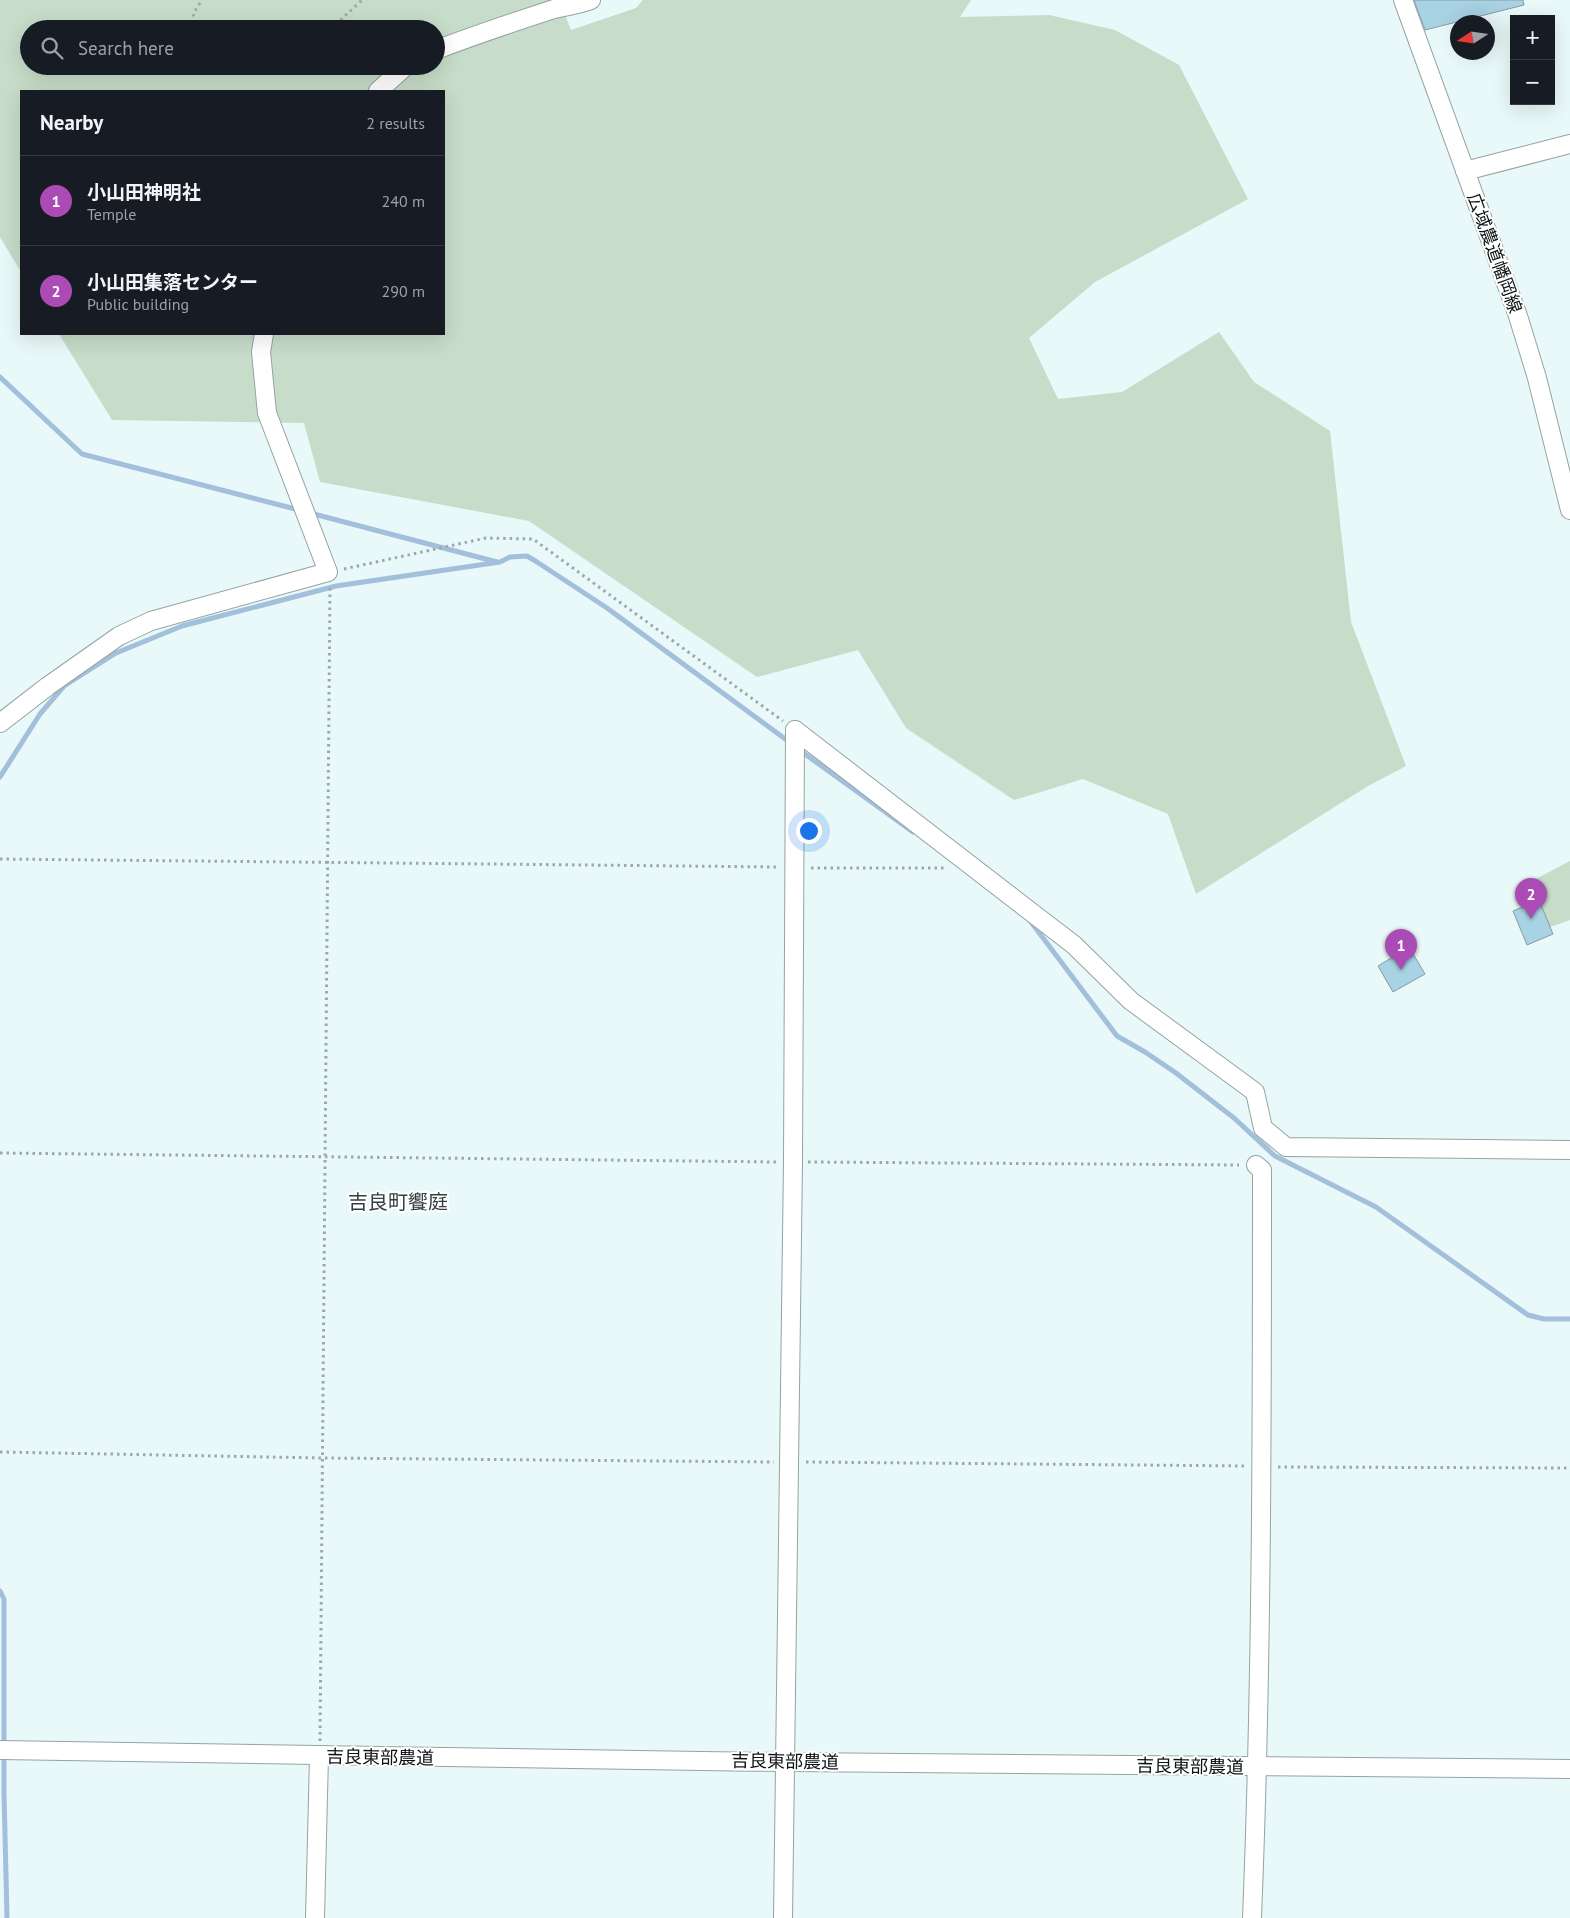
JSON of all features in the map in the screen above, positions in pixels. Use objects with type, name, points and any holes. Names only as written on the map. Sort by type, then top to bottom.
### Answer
[{"type":"street","points":[[445,47],[548,11],[591,0]]},
{"type":"street","name":"広域農道幡岡線","points":[[1403,0],[1518,316],[1563,452],[1570,510]]},
{"type":"street","points":[[379,90],[396,75]]},
{"type":"street","points":[[1465,171],[1570,144]]},
{"type":"street","points":[[0,723],[48,686],[119,636],[150,621],[328,572],[267,413],[261,352],[264,335]]},
{"type":"street","points":[[783,1918],[793,1162],[795,730]]},
{"type":"street","points":[[795,730],[1074,945],[1131,1001],[1255,1092],[1263,1128],[1286,1147],[1570,1150]]},
{"type":"street","points":[[1252,1918],[1258,1767],[1262,1467],[1262,1170],[1256,1166]]},
{"type":"street","name":"吉良東部農道","points":[[0,1750],[320,1756],[1570,1769]]},
{"type":"street","points":[[315,1918],[320,1756]]},
{"type":"path","points":[[195,20],[193,14],[202,0]]},
{"type":"path","points":[[341,20],[362,0]]},
{"type":"path","points":[[320,1756],[324,1158],[331,594],[328,572],[486,538],[533,539],[795,730]]},
{"type":"path","points":[[0,859],[948,868]]},
{"type":"path","points":[[0,1153],[324,1158],[1256,1166]]},
{"type":"green space","points":[[0,0],[559,0],[571,30],[636,8],[643,0],[971,0],[960,17],[1049,15],[1115,30],[1179,65],[1248,199],[1095,282],[1029,338],[1058,399],[1122,392],[1219,332],[1254,382],[1330,431],[1351,622],[1406,766],[1368,786],[1196,894],[1168,814],[1083,779],[1014,800],[906,728],[858,650],[757,677],[529,521],[320,482],[304,423],[112,420],[60,335],[445,335],[445,90],[20,90],[20,270],[0,237]]},
{"type":"green space","points":[[1570,861],[1570,920],[1550,927],[1532,881]]},
{"type":"building","points":[[1414,0],[1523,0],[1524,5],[1484,15],[1450,15],[1450,24],[1425,30]]},
{"type":"building","points":[[1539,900],[1553,934],[1527,945],[1513,911]]},
{"type":"building","points":[[1409,947],[1425,974],[1393,992],[1378,966]]},
{"type":"waterway","points":[[0,377],[82,454],[299,510]]},
{"type":"waterway","points":[[310,513],[497,562]]},
{"type":"waterway","points":[[0,777],[40,714],[64,686],[116,653],[182,626],[336,586],[500,562],[510,557],[527,556],[607,608],[792,744]]},
{"type":"waterway","points":[[798,749],[913,832]]},
{"type":"waterway","points":[[1031,922],[1117,1036],[1176,1073],[1234,1118],[1275,1156],[1376,1207],[1528,1315],[1544,1319],[1570,1319]]},
{"type":"waterway","points":[[0,1591],[4,1599],[4,1792],[7,1918]]},
{"type":"place","name":"小山田集落センター","points":[[1531,919]]},
{"type":"place","name":"小山田神明社","points":[[1401,970]]},
{"type":"district","name":"吉良町饗庭","points":[[398,1202]]}]
